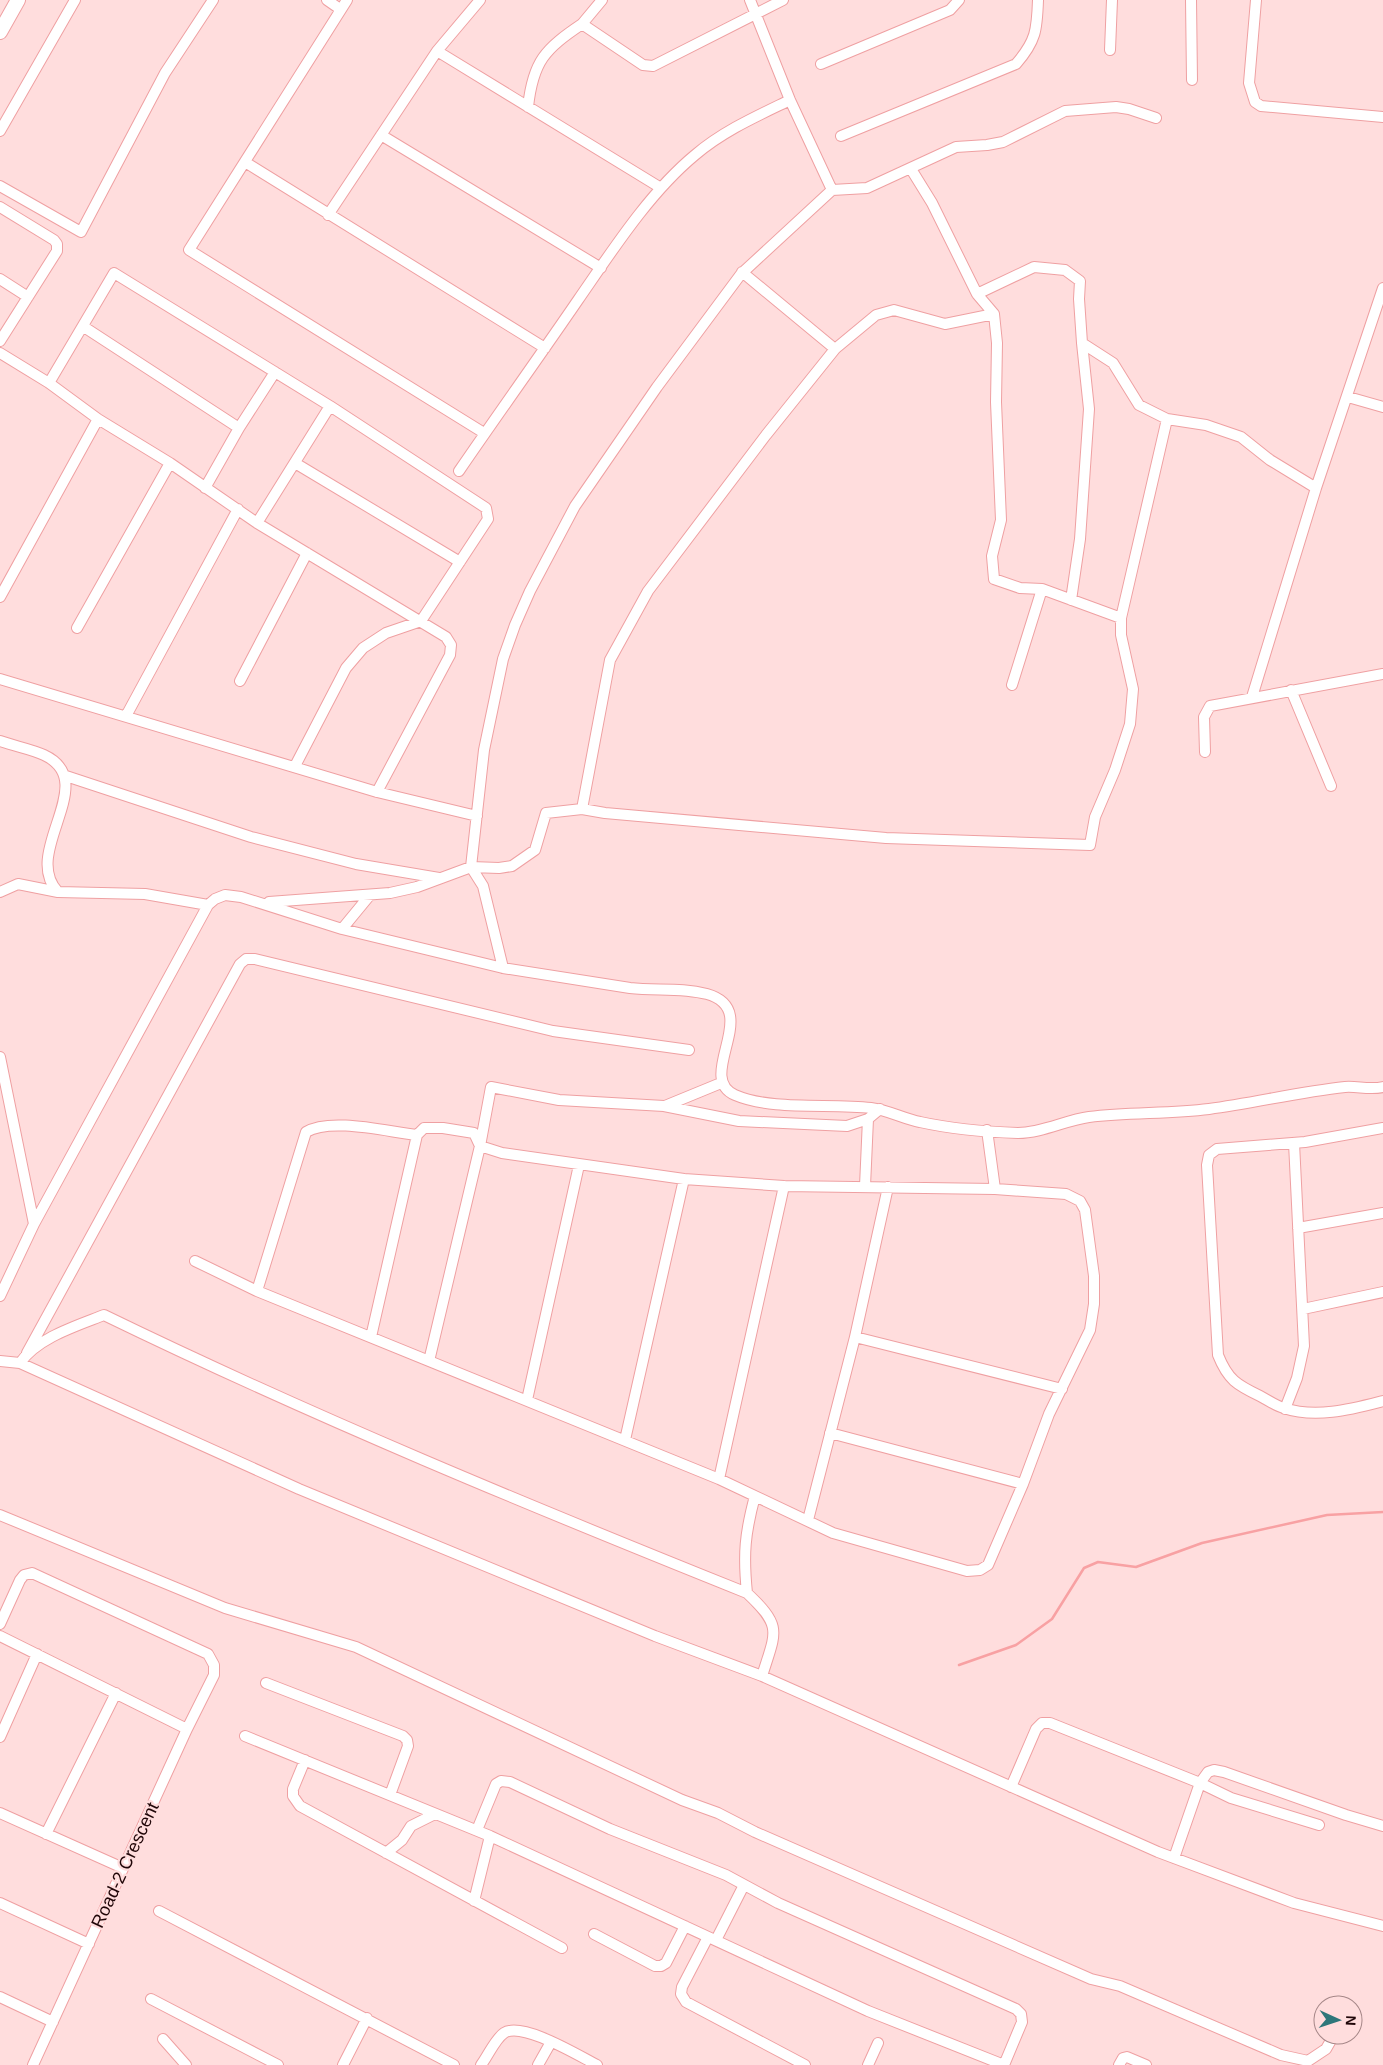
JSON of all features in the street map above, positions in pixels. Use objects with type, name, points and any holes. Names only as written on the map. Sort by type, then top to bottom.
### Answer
[{"type":"main road","points":[[0,32],[18,0]]},
{"type":"street","points":[[0,130],[76,0]]},
{"type":"street","points":[[0,186],[81,232],[165,73],[213,0]]},
{"type":"street","points":[[327,0],[340,10]]},
{"type":"street","points":[[347,0],[189,250],[484,433]]},
{"type":"street","points":[[328,215],[437,52],[480,0]]},
{"type":"street","points":[[528,107],[530,85],[538,65],[547,51],[582,24],[602,0]]},
{"type":"street","points":[[750,0],[790,100],[832,190]]},
{"type":"street","points":[[582,24],[643,65],[653,66],[783,0]]},
{"type":"street","points":[[821,64],[950,10],[960,0]]},
{"type":"street","points":[[841,136],[1016,64],[1035,36],[1038,0]]},
{"type":"street","points":[[1110,50],[1112,0]]},
{"type":"street","points":[[1191,0],[1192,80]]},
{"type":"street","points":[[1256,0],[1249,83],[1255,102],[1262,106],[1383,118]]},
{"type":"street","points":[[437,52],[661,188]]},
{"type":"street","points":[[459,471],[601,268],[661,188],[694,155],[716,139],[734,127],[790,100]]},
{"type":"street","points":[[503,968],[483,886],[471,866],[484,750],[504,660],[530,590],[575,506],[657,387],[742,272],[832,190],[867,188],[956,147],[1003,142],[1064,110],[1129,108],[1156,118]]},
{"type":"street","points":[[381,135],[601,268]]},
{"type":"street","points":[[245,162],[545,348]]},
{"type":"street","points":[[911,169],[932,203],[977,294],[994,314],[997,343],[996,402],[1001,520],[992,556],[994,578],[1020,588],[1042,589],[1121,618]]},
{"type":"street","points":[[0,207],[54,240],[57,244],[57,251],[0,341]]},
{"type":"street","points":[[977,294],[1034,267],[1065,270],[1080,281],[1079,299],[1082,343],[1089,409],[1080,539],[1071,600]]},
{"type":"street","points":[[742,272],[835,349]]},
{"type":"street","points":[[49,383],[114,274],[330,406],[486,508],[488,519],[421,621],[400,627],[363,648],[346,668],[295,766]]},
{"type":"street","points":[[0,278],[28,297]]},
{"type":"street","points":[[1252,697],[1316,488],[1383,288]]},
{"type":"street","points":[[582,809],[610,660],[648,591],[766,435],[835,349],[876,314],[894,310],[945,324],[994,314]]},
{"type":"street","points":[[84,327],[239,428]]},
{"type":"street","points":[[1082,343],[1113,363],[1139,405],[1167,419],[1206,425],[1241,437],[1270,460],[1316,488]]},
{"type":"street","points":[[0,354],[49,383],[98,419],[170,463],[257,524],[446,637],[451,645],[450,655],[377,792]]},
{"type":"street","points":[[205,488],[239,428],[275,372]]},
{"type":"street","points":[[1348,397],[1383,407]]},
{"type":"street","points":[[257,524],[330,406]]},
{"type":"street","points":[[0,597],[98,419]]},
{"type":"street","points":[[263,902],[370,895],[417,887],[471,866],[498,868],[512,866],[535,850],[546,813],[582,809],[605,813],[886,838],[1090,845],[1095,817],[1115,770],[1130,724],[1133,689],[1121,635],[1121,618],[1167,419]]},
{"type":"street","points":[[78,628],[170,463]]},
{"type":"street","points":[[295,463],[460,562]]},
{"type":"street","points":[[126,716],[238,509]]},
{"type":"street","points":[[240,681],[307,554]]},
{"type":"street","points":[[1012,685],[1042,589]]},
{"type":"street","points":[[1206,752],[1206,711],[1210,706],[1291,690],[1382,677]]},
{"type":"street","points":[[0,679],[377,792],[477,816]]},
{"type":"street","points":[[1291,690],[1331,786]]},
{"type":"street","points":[[0,741],[45,755],[66,776],[260,839],[356,864],[440,878]]},
{"type":"street","points":[[58,892],[50,884],[46,874],[47,858],[65,792],[66,776]]},
{"type":"street","points":[[0,892],[18,884],[58,892],[145,894],[208,905]]},
{"type":"street","points":[[342,929],[370,895]]},
{"type":"street","points":[[0,1296],[34,1224],[208,905],[215,899],[225,896],[263,902],[342,929],[503,968],[630,988],[647,990],[668,988],[708,994],[720,1001],[729,1011],[731,1023],[721,1072],[722,1083],[726,1089],[734,1094],[758,1102],[880,1109],[918,1122],[1021,1133],[1090,1117],[1208,1109],[1346,1087],[1383,1087]]},
{"type":"street","points":[[20,1363],[240,964],[246,958],[553,1031],[689,1050]]},
{"type":"street","points":[[0,1057],[34,1224]]},
{"type":"street","points":[[664,1106],[722,1083]]},
{"type":"street","points":[[430,1361],[480,1146],[491,1087],[559,1100],[664,1106],[739,1121],[826,1126],[847,1126],[868,1119],[880,1109]]},
{"type":"street","points":[[865,1186],[868,1119]]},
{"type":"street","points":[[257,1291],[306,1132],[314,1127],[330,1125],[417,1135]]},
{"type":"street","points":[[195,1260],[257,1291],[719,1479],[833,1533],[967,1571],[980,1570],[988,1564],[1049,1414],[1090,1330],[1094,1304],[1094,1276],[1085,1210],[1080,1201],[1066,1194],[995,1189],[784,1186],[684,1179],[502,1153],[480,1146],[474,1133],[443,1128],[424,1128],[417,1135],[371,1337]]},
{"type":"street","points":[[1383,1128],[1294,1143],[1217,1149],[1209,1155],[1207,1165],[1218,1355],[1225,1372],[1238,1385],[1285,1409],[1328,1412],[1346,1410],[1383,1401]]},
{"type":"street","points":[[987,1130],[995,1189]]},
{"type":"street","points":[[1285,1409],[1297,1378],[1304,1346],[1294,1143]]},
{"type":"street","points":[[526,1400],[579,1165]]},
{"type":"street","points":[[625,1440],[684,1179]]},
{"type":"street","points":[[719,1479],[784,1186]]},
{"type":"street","points":[[808,1520],[855,1337],[888,1187]]},
{"type":"street","points":[[1298,1228],[1383,1213]]},
{"type":"street","points":[[1303,1308],[1383,1292]]},
{"type":"street","points":[[26,1354],[66,1330],[104,1315],[204,1364],[410,1455],[747,1593],[771,1619],[775,1633],[762,1676]]},
{"type":"street","points":[[855,1337],[1062,1389]]},
{"type":"street","points":[[0,1361],[20,1363],[299,1489],[655,1636],[762,1676],[1174,1858],[1294,1903],[1383,1926]]},
{"type":"street","points":[[830,1434],[1022,1484]]},
{"type":"street","points":[[747,1593],[744,1556],[748,1522],[756,1496]]},
{"type":"street","points":[[0,1515],[225,1608],[356,1647],[682,1800],[718,1814],[1091,1979],[1120,1986],[1281,2055],[1308,2061],[1326,2049],[1328,2045]]},
{"type":"street","name":"Road-2 Crescent","points":[[0,1624],[24,1575],[32,1574],[208,1654],[214,1664],[214,1675],[187,1729],[34,2065]]},
{"type":"street","points":[[0,1636],[187,1729]]},
{"type":"street","points":[[0,1737],[37,1654]]},
{"type":"street","points":[[266,1683],[403,1736],[407,1740],[408,1746],[390,1795]]},
{"type":"street","points":[[46,1834],[116,1693]]},
{"type":"street","points":[[1011,1787],[1036,1729],[1042,1723],[1050,1723],[1200,1783],[1231,1798],[1319,1825]]},
{"type":"street","points":[[245,1736],[477,1830],[868,2011],[1004,2065],[1022,2022],[1021,2014],[1016,2009],[744,1886],[726,1875],[610,1829],[510,1782],[501,1781],[496,1784],[477,1830]]},
{"type":"street","points":[[304,1760],[293,1789],[296,1802],[562,1948]]},
{"type":"street","points":[[1174,1858],[1200,1783],[1208,1772],[1214,1770],[1383,1826]]},
{"type":"street","points":[[0,1813],[123,1868]]},
{"type":"street","points":[[386,1853],[402,1840],[411,1826],[435,1814]]},
{"type":"street","points":[[474,1900],[490,1836]]},
{"type":"street","points":[[744,1886],[682,1987],[681,1994],[686,2002],[805,2065]]},
{"type":"street","points":[[0,1903],[89,1944]]},
{"type":"street","points":[[159,1911],[454,2065]]},
{"type":"street","points":[[594,1934],[655,1966],[661,1966],[666,1963],[685,1926]]},
{"type":"street","points":[[0,1997],[53,2022]]},
{"type":"street","points":[[150,1999],[278,2065]]},
{"type":"street","points":[[342,2065],[367,2018]]},
{"type":"street","points":[[481,2065],[504,2033],[512,2030],[526,2032],[551,2042],[598,2065]]},
{"type":"street","points":[[163,2039],[186,2065]]},
{"type":"street","points":[[538,2065],[551,2042]]},
{"type":"street","points":[[868,2065],[878,2043]]},
{"type":"street","points":[[435,2054],[436,2065]]},
{"type":"street","points":[[1119,2065],[1123,2058],[1127,2057],[1146,2065]]},
{"type":"waterway","points":[[959,1665],[1016,1645],[1052,1619],[1084,1568],[1098,1562],[1136,1567],[1202,1543],[1327,1515],[1383,1512]]}]
